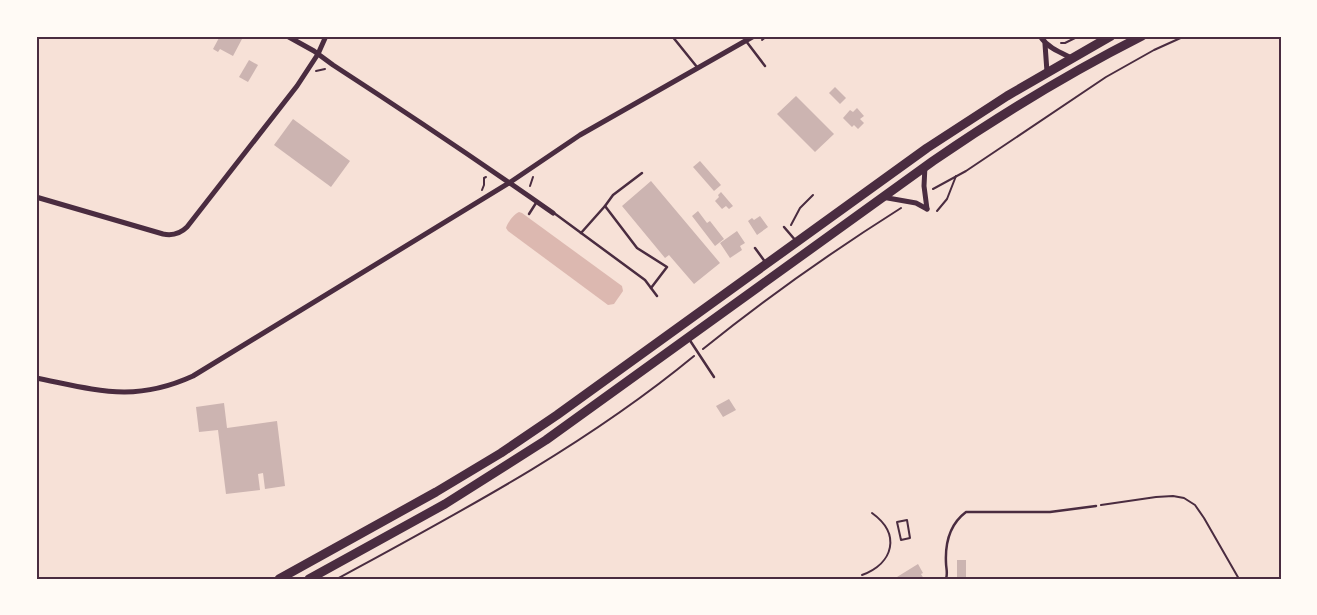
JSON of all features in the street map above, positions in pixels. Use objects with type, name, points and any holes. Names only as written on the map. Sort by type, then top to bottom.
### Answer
[{"type":"main road","points":[[280,579],[436,492],[501,453],[557,415],[952,131],[1046,72],[1111,36]]},
{"type":"main road","points":[[309,579],[445,504],[493,475],[567,425],[925,166],[1012,109],[1142,36]]},
{"type":"street","points":[[287,36],[318,54],[553,212]]},
{"type":"street","points":[[36,196],[163,234],[176,235],[183,231],[290,96],[318,54],[326,36]]},
{"type":"street","points":[[36,378],[114,392],[152,390],[176,383],[206,369],[509,184],[580,135],[754,36]]},
{"type":"street","points":[[1040,36],[1054,50],[1072,58]]},
{"type":"street","points":[[1045,43],[1046,72]]},
{"type":"street","points":[[881,197],[916,203],[927,209],[924,186],[925,166]]},
{"type":"lane","points":[[672,36],[698,68]]},
{"type":"lane","points":[[746,41],[765,66]]},
{"type":"lane","points":[[581,233],[613,194],[642,173]]},
{"type":"lane","points":[[529,214],[537,202]]},
{"type":"lane","points":[[604,206],[638,248],[666,267],[651,288]]},
{"type":"lane","points":[[553,212],[645,280],[658,296]]},
{"type":"lane","points":[[784,226],[796,242]]},
{"type":"lane","points":[[755,248],[766,263]]},
{"type":"lane","points":[[688,337],[714,377]]},
{"type":"lane","points":[[946,579],[947,539],[958,518],[966,512],[1050,512],[1096,506]]},
{"type":"path","points":[[1058,43],[1065,43],[1078,36]]},
{"type":"path","points":[[928,192],[966,171],[1091,86],[1154,50],[1185,36]]},
{"type":"path","points":[[312,73],[322,69],[330,70],[333,65]]},
{"type":"path","points":[[476,204],[472,198],[480,193],[483,188],[484,178],[494,172]]},
{"type":"path","points":[[937,211],[946,198],[956,176]]},
{"type":"path","points":[[788,231],[800,208],[813,195]]},
{"type":"path","points":[[337,579],[454,514],[590,433],[673,374],[728,328],[872,227],[907,205]]},
{"type":"path","points":[[1096,506],[1156,497],[1173,496],[1184,498],[1194,505],[1199,512],[1239,579]]},
{"type":"path","points":[[862,575],[873,571],[880,565],[889,550],[890,539],[887,529],[880,518],[872,513]]},
{"type":"path","points":[[906,520],[910,538],[901,540],[897,522],[906,520]]},
{"type":"shaded area","points":[[519,212],[622,286],[623,291],[614,304],[608,305],[508,231],[506,228],[508,223]]},
{"type":"building","points":[[220,36],[237,36],[242,39],[233,56],[220,49],[218,52],[213,49]]},
{"type":"building","points":[[249,60],[258,65],[248,82],[239,77]]},
{"type":"building","points":[[835,87],[846,98],[840,104],[829,93]]},
{"type":"building","points":[[796,96],[834,134],[815,152],[777,114]]},
{"type":"building","points":[[857,108],[864,116],[860,119],[864,123],[858,129],[854,125],[852,127],[843,118],[850,110],[853,112]]},
{"type":"building","points":[[293,119],[350,161],[331,187],[274,145]]},
{"type":"building","points":[[700,161],[721,185],[714,191],[693,167]]},
{"type":"building","points":[[651,181],[720,263],[694,284],[669,255],[665,258],[622,206]]},
{"type":"building","points":[[721,192],[733,206],[729,209],[726,206],[722,209],[715,201]]},
{"type":"building","points":[[698,211],[707,223],[710,221],[724,239],[715,246],[692,216]]},
{"type":"building","points":[[760,216],[768,227],[757,235],[748,221]]},
{"type":"building","points":[[737,231],[745,243],[740,246],[742,250],[730,258],[720,243]]},
{"type":"building","points":[[729,399],[736,410],[723,417],[716,406]]},
{"type":"building","points":[[224,403],[227,428],[277,421],[285,486],[265,489],[263,473],[258,474],[260,490],[226,494],[218,430],[199,432],[196,407]]},
{"type":"building","points":[[957,560],[966,560],[966,577],[957,577]]},
{"type":"building","points":[[918,564],[924,579],[898,579],[897,577]]}]
